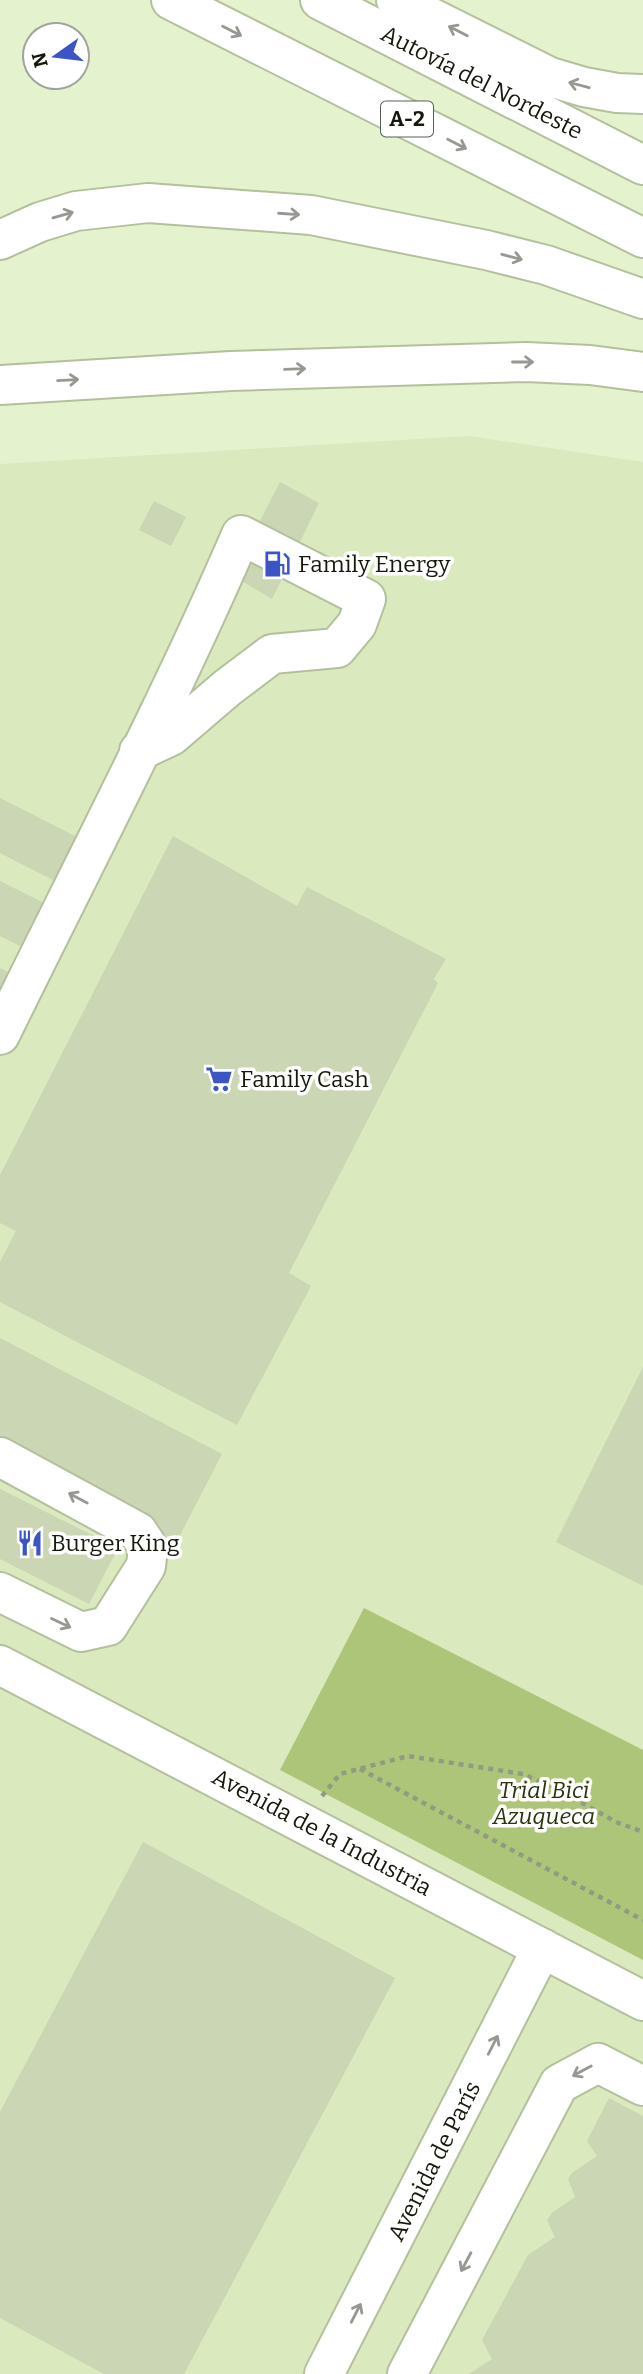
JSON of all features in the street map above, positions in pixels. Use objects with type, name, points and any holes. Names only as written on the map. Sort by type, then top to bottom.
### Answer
[{"type":"main road","name":"A-2","points":[[171,0],[643,239]]},
{"type":"main road","name":"Autovía del Nordeste","points":[[320,0],[643,164]]},
{"type":"main road","points":[[396,0],[551,77],[584,87],[643,94]]},
{"type":"main road","points":[[0,240],[40,222],[76,211],[148,203],[311,215],[486,250],[546,265],[643,299]]},
{"type":"main road","points":[[0,386],[231,371],[513,362],[590,365],[643,372]]},
{"type":"main road","points":[[0,1035],[139,751],[210,607],[241,535],[366,599],[357,624],[337,648],[272,653],[172,736],[139,751]]},
{"type":"main road","points":[[0,1457],[138,1532],[148,1547],[146,1566],[108,1626],[81,1632],[0,1592]]},
{"type":"main road","name":"Avenida de la Industria","points":[[0,1665],[643,2001]]},
{"type":"main road","name":"Avenida de París","points":[[324,2374],[542,1948]]},
{"type":"main road","points":[[407,2374],[559,2084],[598,2063],[643,2086]]},
{"type":"path","points":[[301,1820],[340,1774],[408,1756],[523,1774],[616,1822],[643,1832]]},
{"type":"path","points":[[359,1769],[643,1920]]},
{"type":"shaded area","points":[[469,436],[643,462],[643,2374],[0,2374],[0,464]]},
{"type":"green space","name":"Trial Bici Azuqueca","points":[[364,1608],[643,1750],[643,1960],[280,1770]]},
{"type":"building","points":[[280,482],[319,503],[272,599],[232,575]]},
{"type":"building","points":[[154,501],[186,517],[171,546],[139,530]]},
{"type":"building","points":[[0,798],[77,837],[55,881],[0,853]]},
{"type":"building","name":"Family Cash","points":[[173,836],[297,906],[307,887],[446,959],[434,979],[438,983],[289,1273],[311,1286],[237,1425],[0,1302],[0,1262],[16,1231],[0,1223],[0,1175]]},
{"type":"building","points":[[0,881],[44,903],[22,947],[0,936]]},
{"type":"building","points":[[0,968],[10,973],[0,993]]},
{"type":"building","points":[[0,1338],[222,1454],[177,1541],[0,1448]]},
{"type":"building","points":[[643,1367],[643,1586],[556,1542]]},
{"type":"building","points":[[0,1489],[118,1548],[89,1604],[0,1559]]},
{"type":"building","points":[[143,1842],[395,1978],[184,2374],[104,2374],[0,2318],[0,2112]]},
{"type":"building","points":[[609,2098],[643,2116],[643,2374],[469,2374],[492,2359],[482,2340],[528,2255],[555,2237],[547,2220],[553,2212],[575,2197],[568,2179],[572,2173],[597,2156],[587,2141]]},
{"type":"place","name":"Family Energy","points":[[277,564]]},
{"type":"place","name":"Family Cash","points":[[219,1079]]},
{"type":"place","name":"Burger King","points":[[30,1543]]}]
